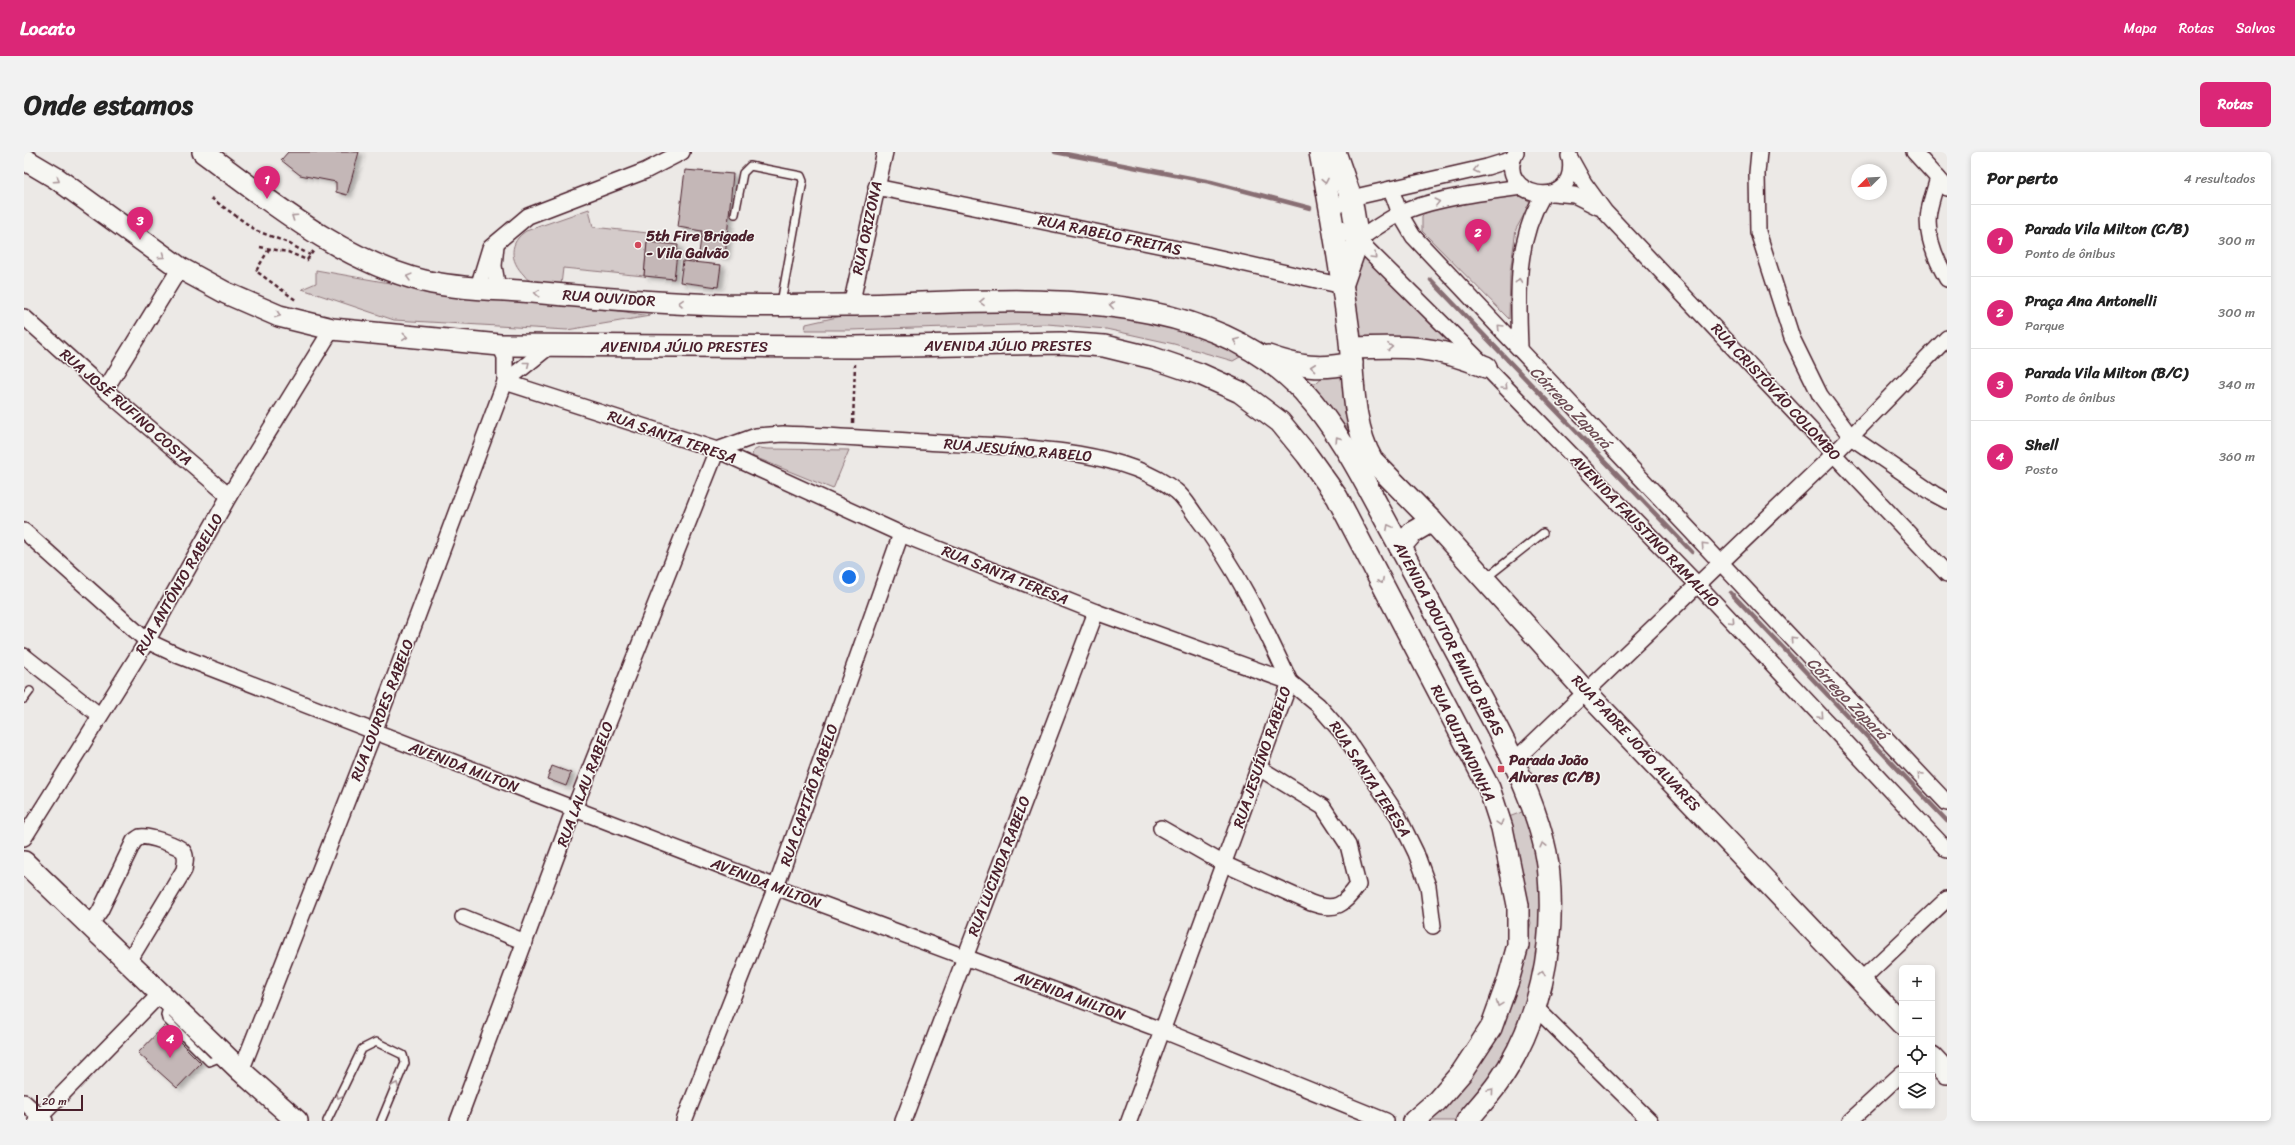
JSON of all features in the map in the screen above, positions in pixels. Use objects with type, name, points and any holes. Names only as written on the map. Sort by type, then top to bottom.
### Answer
[{"type":"main road","name":"RUA OUVIDOR","points":[[202,152],[342,250],[387,271],[431,283],[720,305],[781,305]]},
{"type":"main road","name":"AVENIDA DOUTOR EMILIO RIBAS","points":[[1320,152],[1343,286],[1358,421],[1365,449],[1366,466],[1400,547],[1514,760],[1536,819],[1550,871],[1547,948],[1536,1008],[1522,1042],[1499,1082],[1467,1121]]},
{"type":"main road","name":"AVENIDA DOUTOR EMILIO RIBAS","points":[[1335,152],[1351,198],[1358,240],[1343,286]]},
{"type":"main road","name":"AVENIDA JÚLIO PRESTES","points":[[24,159],[56,178],[180,268],[226,293],[279,316],[332,329],[500,346],[855,347],[1061,343],[1104,346],[1153,358],[1200,374],[1240,392],[1280,422],[1307,455],[1337,497]]},
{"type":"main road","points":[[781,305],[1033,301],[1107,304],[1175,316],[1241,343],[1257,353],[1302,390],[1330,427],[1366,466],[1337,497]]},
{"type":"main road","points":[[1257,353],[1290,363],[1319,368],[1351,355],[1402,346],[1427,348],[1462,356],[1486,367]]},
{"type":"main road","name":"RUA PADRE JOÃO ALVARES","points":[[1366,466],[1432,521],[1586,692],[1899,1021]]},
{"type":"main road","name":"RUA QUITANDINHA","points":[[1337,497],[1489,788],[1502,828],[1518,905],[1518,945],[1508,981],[1491,1028],[1462,1072],[1437,1101],[1414,1121]]},
{"type":"main road","points":[[1400,547],[1414,532],[1432,521]]},
{"type":"main road","points":[[24,862],[129,961],[241,1071],[297,1121]]},
{"type":"main road","points":[[1935,1060],[1947,1073]]},
{"type":"street","points":[[488,288],[486,256],[490,248],[528,216],[645,171],[682,152]]},
{"type":"street","name":"RUA ORIZONA","points":[[851,305],[884,152]]},
{"type":"street","points":[[1759,152],[1757,173],[1758,232],[1772,281],[1792,338],[1820,395],[1851,436],[1934,494],[1947,501]]},
{"type":"street","points":[[1914,152],[1943,183],[1929,212],[1933,247],[1937,261],[1947,279]]},
{"type":"street","points":[[1520,348],[1518,283],[1529,222],[1548,194],[1562,187],[1568,178],[1571,167],[1568,154]]},
{"type":"street","name":"RUA CRISTÓVÃO COLOMBO","points":[[1568,154],[1584,183],[1605,212],[1835,453],[1877,501],[1947,574]]},
{"type":"street","points":[[1332,216],[1351,198],[1492,166],[1515,156]]},
{"type":"street","points":[[1358,240],[1400,214],[1414,208],[1454,198],[1522,187],[1516,179],[1513,169],[1515,156]]},
{"type":"street","name":"RUA RABELO FREITAS","points":[[876,186],[1207,255],[1343,286]]},
{"type":"street","name":"RUA CRISTÓVÃO COLOMBO","points":[[1522,187],[1532,193],[1574,195],[1605,212]]},
{"type":"street","points":[[1391,190],[1400,214],[1413,236],[1947,803]]},
{"type":"street","name":"AVENIDA FAUSTINO RAMALHO","points":[[1332,216],[1486,367],[1698,585],[1947,850]]},
{"type":"street","points":[[488,288],[494,266],[496,242]]},
{"type":"street","points":[[105,390],[180,268]]},
{"type":"street","name":"RUA JOSÉ RUFINO COSTA","points":[[24,317],[105,390],[229,496]]},
{"type":"street","name":"RUA ANTÔNIO RABELLO","points":[[24,838],[147,642],[229,496],[332,329]]},
{"type":"street","points":[[1514,760],[1835,453],[1947,338]]},
{"type":"street","name":"RUA LOURDES RABELO","points":[[241,1071],[374,732],[504,382],[505,363],[500,346]]},
{"type":"street","points":[[504,382],[550,346]]},
{"type":"street","name":"RUA SANTA TERESA","points":[[504,382],[717,450],[901,534],[1096,612],[1290,682],[1318,705],[1344,735],[1398,816],[1416,853],[1428,886],[1433,926]]},
{"type":"street","name":"RUA JESUÍNO RABELO","points":[[717,450],[756,436],[782,434],[983,445],[1092,456],[1124,465],[1153,478],[1177,492],[1211,534],[1251,599],[1290,682],[1164,1031],[1129,1121]]},
{"type":"street","name":"RUA LALAU RABELO","points":[[458,1121],[574,809],[717,450]]},
{"type":"street","points":[[24,531],[147,642]]},
{"type":"street","name":"RUA CAPITÃO RABELO","points":[[684,1121],[776,887],[901,534]]},
{"type":"street","name":"RUA LUCINDA RABELO","points":[[903,1121],[1096,612]]},
{"type":"street","name":"AVENIDA MILTON","points":[[147,642],[374,732],[776,887],[1164,1031],[1386,1121]]},
{"type":"street","points":[[24,656],[100,715]]},
{"type":"street","points":[[1160,828],[1224,864],[1326,908],[1347,902],[1358,885],[1348,845],[1323,806],[1259,768]]},
{"type":"street","points":[[90,925],[100,911],[134,841],[140,837],[148,837],[178,847],[183,852],[186,859],[184,870],[129,961]]},
{"type":"street","points":[[1861,980],[1947,899]]},
{"type":"street","points":[[463,917],[525,942]]},
{"type":"street","points":[[24,1102],[40,1120],[166,997]]},
{"type":"street","points":[[1536,1008],[1650,1121]]},
{"type":"street","points":[[1850,1121],[1899,1076]]},
{"type":"lane","points":[[735,214],[743,173],[750,166],[801,176],[803,181],[781,305]]},
{"type":"lane","points":[[1484,580],[1543,533]]},
{"type":"lane","points":[[24,699],[30,691]]},
{"type":"lane","points":[[327,1121],[362,1050],[376,1042],[403,1055],[405,1063],[380,1121]]},
{"type":"path","points":[[211,198],[258,231],[286,242],[310,255]]},
{"type":"path","points":[[260,247],[288,252],[307,260],[324,237]]},
{"type":"path","points":[[269,249],[256,271],[300,303],[292,305]]},
{"type":"path","points":[[852,437],[855,347]]},
{"type":"shaded area","points":[[1518,195],[1531,202],[1516,229],[1510,273],[1509,319],[1422,231],[1422,217],[1429,208]]},
{"type":"shaded area","points":[[589,209],[593,227],[648,233],[644,276],[563,268],[561,285],[533,283],[529,280],[519,269],[513,252],[516,240],[520,235],[526,231]]},
{"type":"shaded area","points":[[1364,248],[1455,343],[1356,341],[1345,283]]},
{"type":"shaded area","points":[[316,270],[435,291],[565,302],[650,316],[567,330],[394,320],[302,289],[316,283]]},
{"type":"shaded area","points":[[977,309],[1074,310],[1170,320],[1244,350],[1240,357],[1233,361],[1174,344],[1106,329],[1047,324],[805,330],[806,324],[846,315]]},
{"type":"shaded area","points":[[1344,366],[1348,427],[1335,427],[1306,387],[1316,383],[1328,372]]},
{"type":"shaded area","points":[[759,448],[849,450],[833,489],[752,456],[753,451]]},
{"type":"shaded area","points":[[1527,810],[1542,868],[1545,922],[1533,994],[1505,1062],[1464,1113],[1455,1121],[1427,1121],[1514,992],[1531,923],[1509,817]]},
{"type":"building","points":[[288,152],[359,152],[347,195],[336,192],[336,182],[300,175],[281,160]]},
{"type":"building","points":[[685,170],[733,174],[725,257],[699,253],[702,231],[678,227]]},
{"type":"building","points":[[647,242],[678,245],[674,279],[644,276]]},
{"type":"building","points":[[683,261],[721,265],[718,287],[680,282]]},
{"type":"building","points":[[552,766],[571,773],[566,786],[547,779]]},
{"type":"building","points":[[164,1026],[201,1063],[177,1088],[138,1053]]},
{"type":"waterway","name":"Córrego Zapará","points":[[1055,152],[1211,182],[1310,208]]},
{"type":"waterway","name":"Córrego Zapará","points":[[1431,280],[1692,552]]},
{"type":"waterway","name":"Córrego Zapará","points":[[1731,593],[1947,821]]},
{"type":"place","name":"Parada Vila Milton (C/B)","points":[[267,199]]},
{"type":"place","name":"Parada Vila Milton (B/C)","points":[[140,240]]},
{"type":"place","name":"5th Fire Brigade - Vila Galvão","points":[[638,245]]},
{"type":"place","name":"Praça Ana Antonelli","points":[[1478,252]]},
{"type":"place","name":"Parada João Alvares (C/B)","points":[[1501,769]]},
{"type":"place","name":"Shell","points":[[170,1058]]}]
